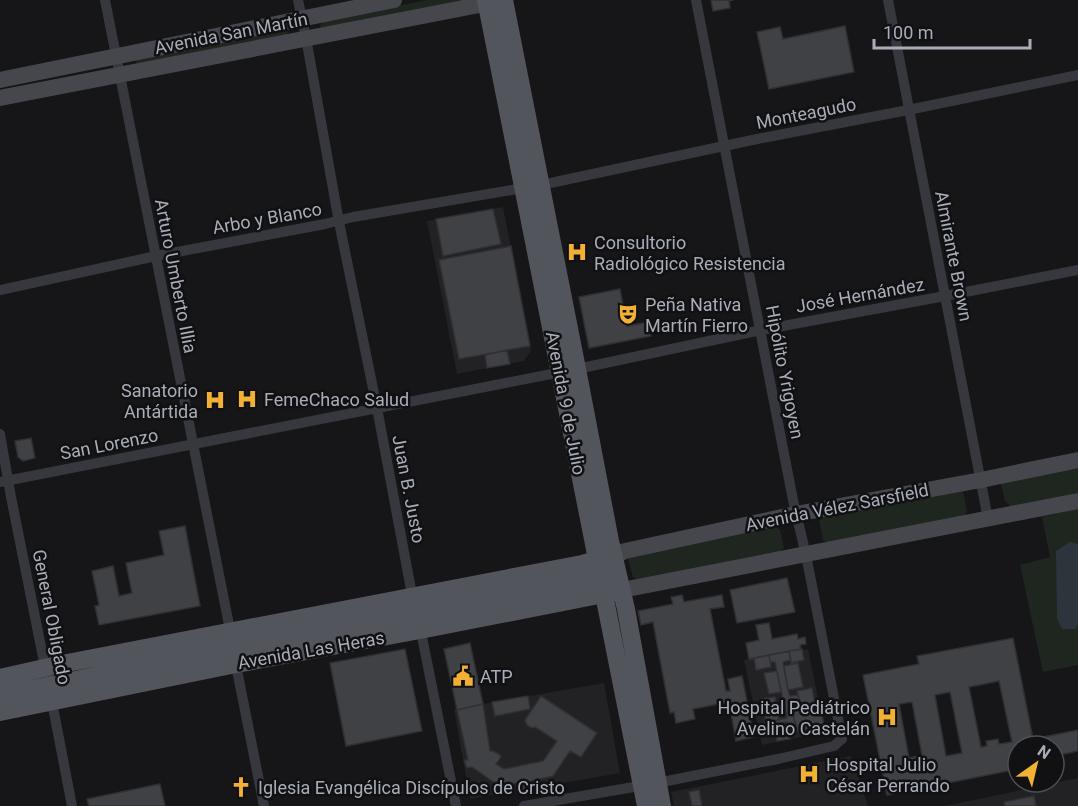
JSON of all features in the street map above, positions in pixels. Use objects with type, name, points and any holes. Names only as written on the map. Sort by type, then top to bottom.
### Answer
[{"type":"main road","name":"Avenida San Martín","points":[[0,80],[394,0]]},
{"type":"main road","name":"Avenida San Martín","points":[[0,98],[495,1]]},
{"type":"main road","name":"Avenida 9 de Julio","points":[[495,1],[541,185],[569,370],[607,575],[650,784],[662,806]]},
{"type":"main road","name":"Avenida 9 de Julio","points":[[495,1],[523,188],[569,370]]},
{"type":"main road","name":"Avenida Vélez Sarsfield","points":[[607,575],[625,551],[796,514],[1078,460]]},
{"type":"main road","points":[[607,575],[806,555],[1078,501]]},
{"type":"main road","name":"Avenida Las Heras","points":[[0,696],[607,575]]},
{"type":"main road","name":"Avenida Las Heras","points":[[416,614],[607,575]]},
{"type":"main road","name":"Avenida Las Heras","points":[[0,678],[49,685]]},
{"type":"main road","name":"Avenida Las Heras","points":[[0,712],[49,685]]},
{"type":"main road","name":"Avenida 9 de Julio","points":[[646,806],[650,784]]},
{"type":"street","name":"Arturo Umberto Illia","points":[[105,0],[264,806]]},
{"type":"street","name":"Juan B. Justo","points":[[298,0],[339,222],[456,806]]},
{"type":"street","name":"Hipólito Yrigoyen","points":[[650,784],[834,746],[842,739],[696,0]]},
{"type":"street","name":"Almirante Brown","points":[[888,0],[988,519]]},
{"type":"street","name":"Monteagudo","points":[[541,185],[1078,75]]},
{"type":"street","name":"Arbo y Blanco","points":[[0,290],[156,255],[339,222],[353,217],[541,185]]},
{"type":"street","name":"José Hernández","points":[[569,370],[761,330],[1078,270]]},
{"type":"street","name":"San Lorenzo","points":[[4,481],[569,370]]},
{"type":"street","name":"General Obligado","points":[[0,434],[4,481],[49,685],[72,806]]},
{"type":"street","points":[[524,806],[650,784]]},
{"type":"shaded area","points":[[427,0],[470,0],[321,30],[320,25],[323,21]]},
{"type":"shaded area","points":[[283,28],[288,35],[137,65],[136,60]]},
{"type":"shaded area","points":[[503,207],[531,351],[524,361],[457,374],[427,221]]},
{"type":"shaded area","points":[[1078,464],[1078,495],[1012,508],[1005,501],[1001,484]]},
{"type":"shaded area","points":[[963,491],[967,512],[962,518],[830,545],[823,540],[819,520],[821,514]]},
{"type":"shaded area","points":[[1078,509],[1078,665],[1043,672],[1020,565],[1050,557],[1042,517]]},
{"type":"shaded area","points":[[771,523],[780,530],[784,548],[775,555],[641,583],[633,577],[628,559],[633,552]]},
{"type":"shaded area","points":[[1070,542],[1078,544],[1078,625],[1076,629],[1062,629],[1057,618],[1056,551]]},
{"type":"shaded area","points":[[808,649],[824,727],[804,731],[805,736],[762,745],[744,660]]},
{"type":"shaded area","points":[[604,683],[620,773],[470,799],[454,709]]},
{"type":"shaded area","name":"Hospital Julio César Perrando","points":[[851,756],[868,806],[674,806],[671,792]]},
{"type":"shaded area","name":"Hospital Julio César Perrando","points":[[1078,778],[1078,806],[945,806],[1006,793],[1066,794],[1066,781]]},
{"type":"building","points":[[711,0],[733,0],[729,1],[730,8],[713,11]]},
{"type":"building","points":[[845,26],[854,72],[769,89],[757,32],[780,27],[783,39]]},
{"type":"building","points":[[493,209],[501,244],[443,256],[436,219]]},
{"type":"building","points":[[511,246],[530,346],[459,359],[439,260]]},
{"type":"building","points":[[620,289],[627,326],[648,322],[651,336],[589,348],[579,297]]},
{"type":"building","points":[[507,350],[510,364],[487,368],[485,355]]},
{"type":"building","points":[[31,438],[35,458],[23,461],[18,457],[15,441]]},
{"type":"building","points":[[185,526],[200,606],[99,625],[95,606],[99,605],[92,571],[113,566],[119,596],[132,593],[126,563],[164,555],[159,531]]},
{"type":"building","points":[[787,578],[795,612],[737,623],[730,590]]},
{"type":"building","points":[[682,595],[684,602],[722,595],[724,607],[710,609],[726,691],[730,691],[728,679],[742,676],[754,737],[736,741],[729,702],[693,709],[695,719],[676,723],[674,712],[670,713],[653,622],[641,625],[638,611],[673,604],[671,597]]},
{"type":"building","points":[[769,623],[772,639],[797,634],[798,639],[805,637],[806,644],[800,645],[801,649],[749,659],[746,643],[759,640],[756,625]]},
{"type":"building","name":"Hospital Pediátrico Avelino Castelán","points":[[1013,638],[1032,734],[1010,734],[999,681],[969,687],[981,747],[987,746],[986,741],[998,739],[999,744],[1006,743],[1006,771],[887,795],[863,675],[919,664],[917,656]],"holes":[[[950,692],[962,753],[946,756],[935,695]],[[912,702],[922,755],[909,758],[899,704]]]},
{"type":"building","name":"ATP","points":[[470,643],[483,704],[457,710],[444,649]]},
{"type":"building","points":[[405,649],[422,731],[346,746],[330,663]]},
{"type":"building","points":[[802,649],[804,660],[791,663],[789,651]]},
{"type":"building","points":[[789,651],[791,660],[783,662],[788,690],[790,696],[798,695],[799,699],[791,701],[796,729],[789,731],[787,722],[773,725],[772,721],[787,718],[775,662],[770,662],[769,655]]},
{"type":"building","points":[[769,655],[771,667],[756,670],[754,658]]},
{"type":"building","points":[[798,663],[803,687],[788,690],[784,666]]},
{"type":"building","points":[[777,671],[781,692],[769,694],[764,673]]},
{"type":"building","points":[[812,688],[815,704],[820,703],[824,726],[797,732],[792,708],[801,707],[797,691]]},
{"type":"building","points":[[528,696],[530,709],[495,716],[492,702]]},
{"type":"building","points":[[541,696],[597,733],[581,757],[570,751],[553,776],[531,781],[532,788],[523,790],[522,782],[499,786],[472,767],[467,768],[464,760],[468,760],[457,710],[483,704],[490,751],[500,755],[496,764],[504,769],[543,761],[557,741],[535,727],[527,725],[525,720]]},
{"type":"building","points":[[775,697],[779,720],[772,721],[775,733],[760,735],[758,724],[766,722],[761,699]]},
{"type":"building","points":[[788,729],[790,739],[777,741],[775,731]]},
{"type":"building","name":"Hospital Pediátrico Avelino Castelán","points":[[1078,730],[1078,751],[1066,754],[1066,734],[1058,734]]},
{"type":"building","points":[[160,784],[165,806],[89,806],[87,799]]},
{"type":"building","points":[[699,790],[702,806],[692,806],[689,792]]},
{"type":"building","points":[[1034,796],[1036,806],[1005,806],[1004,802]]},
{"type":"place","name":"Consultorio Radiológico Resistencia","points":[[577,252]]},
{"type":"place","name":"Peña Nativa Martín Fierro","points":[[628,314]]},
{"type":"place","name":"FemeChaco Salud","points":[[247,399]]},
{"type":"place","name":"Sanatorio Antártida","points":[[215,400]]},
{"type":"place","name":"ATP","points":[[463,676]]},
{"type":"place","name":"Hospital Pediátrico Avelino Castelán","points":[[887,717]]},
{"type":"place","name":"Hospital Julio César Perrando","points":[[809,774]]},
{"type":"place","name":"Iglesia Evangélica Discípulos de Cristo","points":[[241,787]]}]
